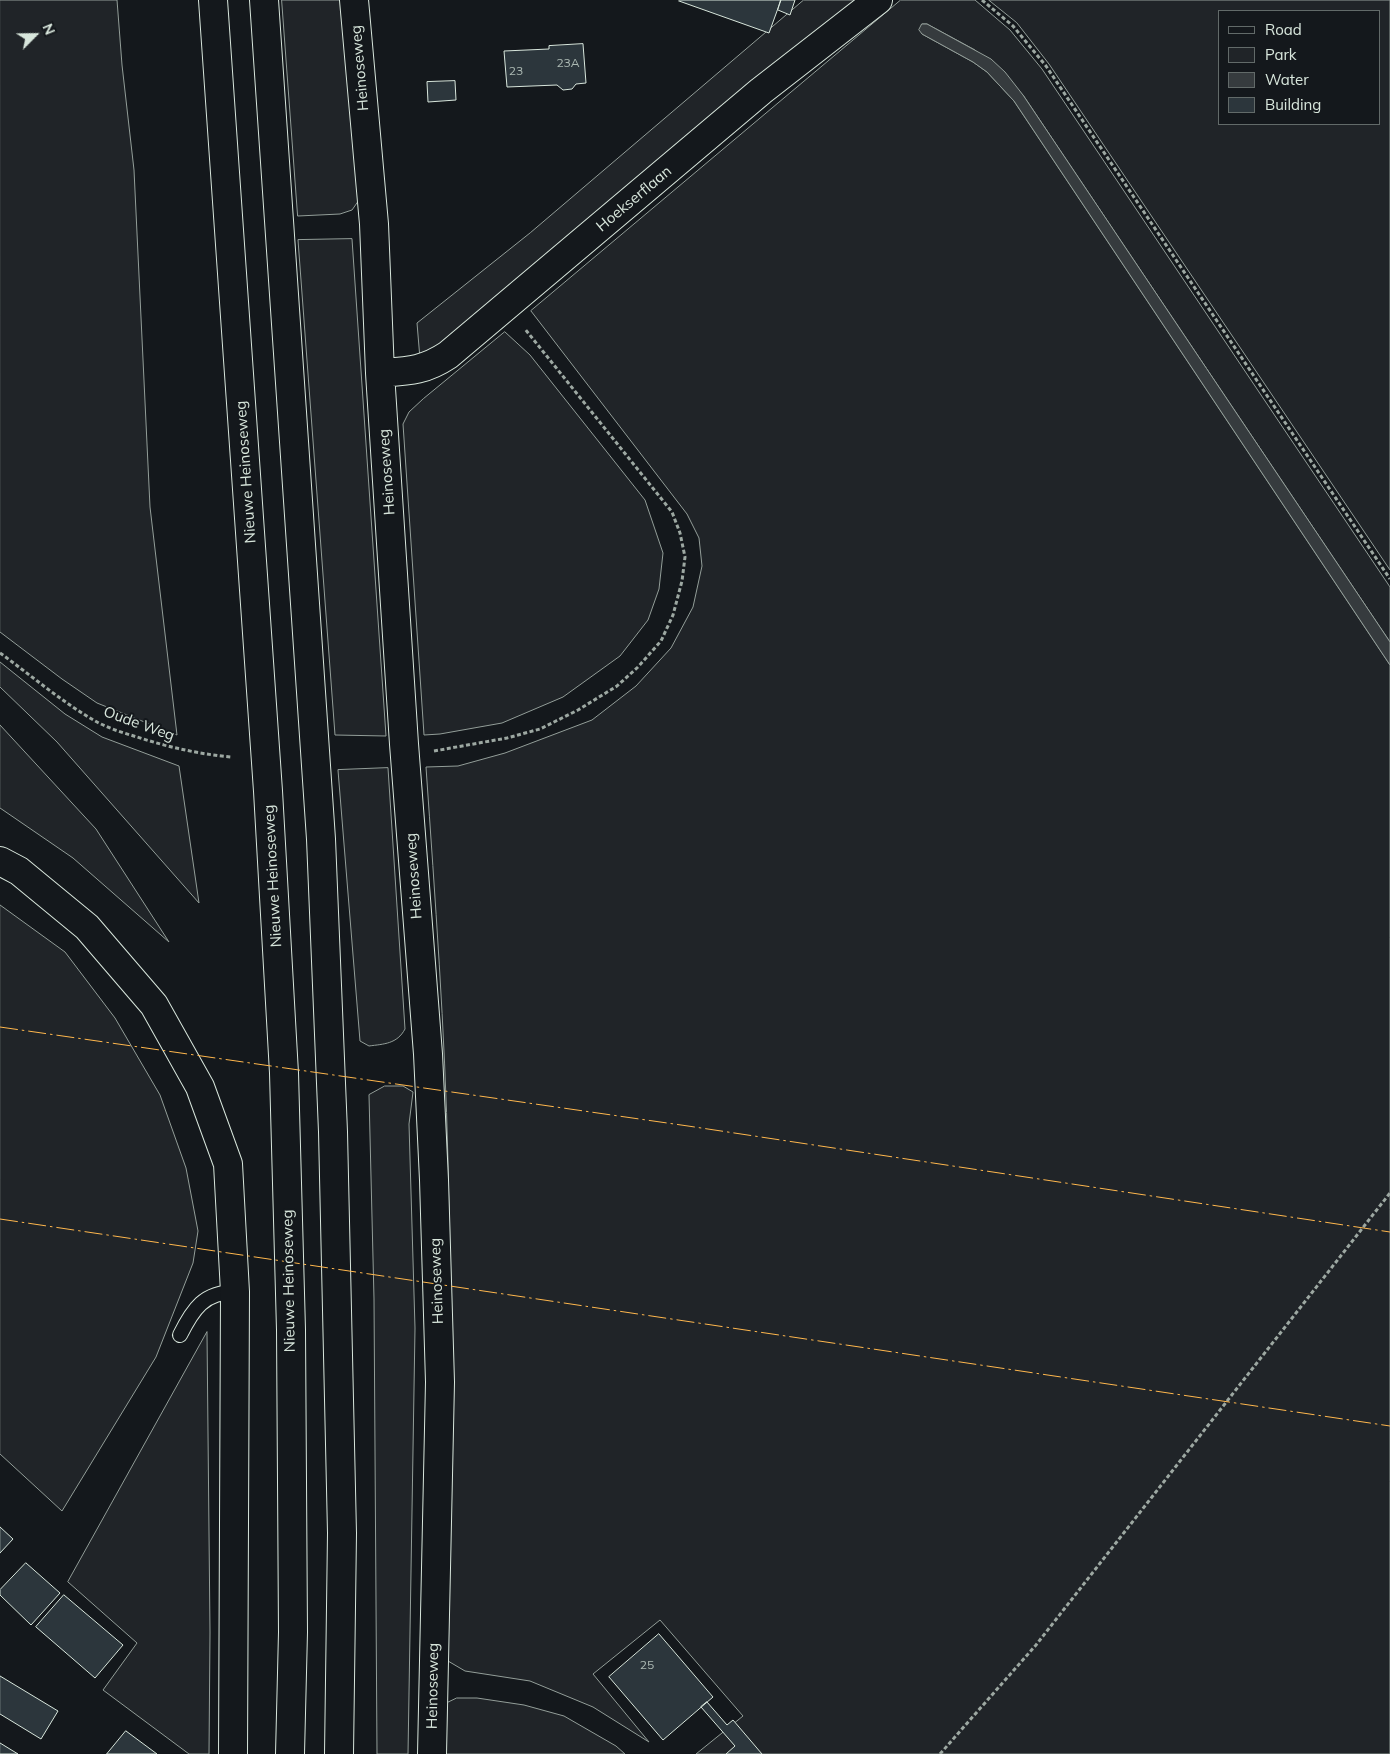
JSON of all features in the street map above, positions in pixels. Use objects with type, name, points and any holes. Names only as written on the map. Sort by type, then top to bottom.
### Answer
[{"type":"main road","name":"Nieuwe Heinoseweg","points":[[214,0],[268,791],[284,1073],[291,1330],[293,1632],[290,1754]]},
{"type":"main road","points":[[264,0],[322,858],[333,1132],[342,1533],[339,1754]]},
{"type":"main road","name":"Heinoseweg","points":[[354,0],[374,224],[380,373],[404,744],[427,1044],[434,1180],[440,1382],[432,1754]]},
{"type":"main road","name":"Hoekserflaan","points":[[380,373],[419,370],[436,363],[448,355],[761,91],[878,0]]},
{"type":"main road","points":[[0,861],[19,871],[87,927],[154,1005],[200,1087],[228,1164],[235,1292],[233,1754]]},
{"type":"lane","points":[[180,1334],[189,1317],[199,1305],[218,1294],[235,1292]]},
{"type":"path","points":[[982,0],[1013,26],[1046,66],[1390,579]]},
{"type":"path","points":[[433,751],[507,738],[540,729],[578,710],[617,686],[638,667],[661,641],[673,615],[682,581],[685,557],[680,533],[672,512],[506,305]]},
{"type":"path","name":"Oude Weg","points":[[0,653],[99,723],[171,748],[230,757]]},
{"type":"path","points":[[940,1754],[1036,1645],[1390,1193]]},
{"type":"green space","points":[[0,0],[117,0],[134,170],[150,507],[177,735],[97,703],[0,632]]},
{"type":"green space","points":[[282,0],[344,0],[359,200],[352,210],[340,214],[298,216]]},
{"type":"green space","points":[[804,0],[859,0],[475,321],[420,359],[417,323],[530,233]]},
{"type":"green space","points":[[901,0],[975,0],[1010,30],[1042,69],[1390,587],[1390,642],[1023,95],[975,50],[927,24],[922,24],[922,34],[973,62],[987,72],[1014,101],[1390,665],[1390,1754],[696,1754],[743,1716],[660,1620],[593,1674],[649,1742],[593,1707],[530,1681],[465,1671],[448,1661],[450,1349],[447,1113],[426,767],[458,766],[505,753],[592,720],[636,686],[671,648],[693,607],[702,566],[699,538],[687,514],[531,311]]},
{"type":"green space","points":[[989,0],[1390,0],[1390,570],[1049,64],[1017,23]]},
{"type":"green space","points":[[352,239],[386,736],[335,735],[298,240]]},
{"type":"green space","points":[[505,332],[530,355],[645,500],[663,553],[659,589],[648,620],[620,656],[563,697],[502,723],[424,735],[403,424],[409,412],[423,399]]},
{"type":"green space","points":[[0,662],[65,714],[102,737],[179,766],[199,903],[57,742],[0,687]]},
{"type":"green space","points":[[0,725],[96,829],[169,942],[73,858],[0,808]]},
{"type":"green space","points":[[388,768],[405,1029],[394,1040],[385,1044],[369,1046],[360,1041],[338,770]]},
{"type":"green space","points":[[0,905],[65,952],[115,1018],[160,1095],[186,1168],[198,1231],[193,1263],[156,1357],[62,1511],[0,1454]]},
{"type":"green space","points":[[385,1086],[403,1086],[413,1092],[409,1124],[415,1328],[408,1754],[377,1754],[374,1299],[369,1095]]},
{"type":"green space","points":[[207,1332],[210,1632],[209,1754],[189,1754],[103,1690],[137,1643],[68,1582]]},
{"type":"green space","points":[[457,1698],[477,1698],[524,1705],[564,1716],[616,1746],[625,1754],[446,1754],[447,1703]]},
{"type":"water","points":[[922,24],[927,24],[991,59],[1005,72],[1023,95],[1390,642],[1390,665],[1014,101],[987,72],[973,62],[922,34],[919,30]]},
{"type":"building","points":[[680,0],[781,0],[769,33]]},
{"type":"building","points":[[781,0],[795,0],[790,15],[778,10]]},
{"type":"building","points":[[583,44],[586,83],[576,84],[572,89],[563,90],[557,85],[507,87],[504,51],[549,49],[549,46]]},
{"type":"building","points":[[455,81],[456,100],[428,102],[427,82]]},
{"type":"building","points":[[0,1527],[13,1539],[0,1553]]},
{"type":"building","points":[[26,1563],[60,1593],[31,1625],[0,1595],[0,1590]]},
{"type":"building","points":[[64,1595],[123,1645],[95,1678],[36,1627]]},
{"type":"building","points":[[659,1634],[713,1697],[663,1740],[609,1677]]},
{"type":"building","points":[[0,1676],[58,1711],[41,1739],[0,1714]]},
{"type":"building","points":[[707,1702],[727,1725],[733,1720],[762,1754],[726,1754],[735,1746],[701,1707]]},
{"type":"building","points":[[126,1731],[157,1754],[107,1754]]},
{"type":"building","points":[[0,1743],[18,1754],[0,1754]]},
{"type":"power","points":[[0,1027],[688,1126],[1390,1232]]},
{"type":"power","points":[[0,1219],[1390,1426]]}]
